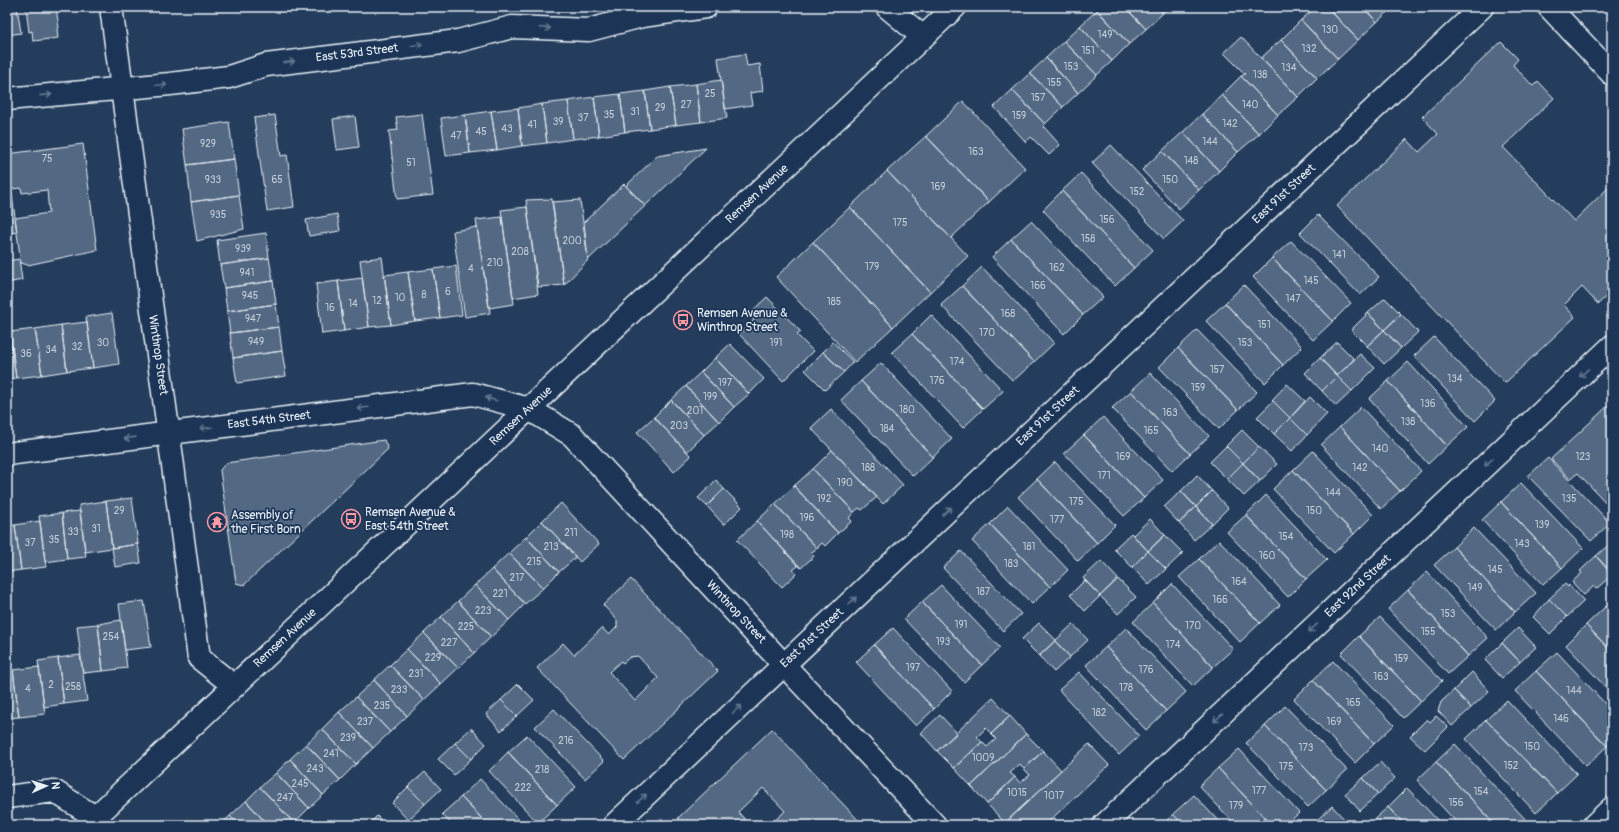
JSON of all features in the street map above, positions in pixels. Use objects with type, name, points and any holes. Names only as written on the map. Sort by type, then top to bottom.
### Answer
[{"type":"street","name":"Winthrop Street","points":[[111,7],[199,658],[234,686]]},
{"type":"street","name":"East 53rd Street","points":[[7,99],[229,77],[266,65],[458,41],[512,27],[589,30],[642,16],[706,7]]},
{"type":"street","points":[[887,7],[923,37]]},
{"type":"street","name":"Remsen Avenue","points":[[91,821],[955,7]]},
{"type":"street","name":"East 91st Street","points":[[614,825],[1482,7]]},
{"type":"street","points":[[1549,7],[1612,74]]},
{"type":"street","name":"East 92nd Street","points":[[1104,825],[1612,346]]},
{"type":"street","name":"East 54th Street","points":[[7,454],[473,394],[529,409]]},
{"type":"street","name":"Winthrop Street","points":[[529,409],[572,435],[784,665],[935,825]]},
{"type":"street","points":[[7,797],[54,791],[91,821]]},
{"type":"street","points":[[1594,825],[1612,808]]},
{"type":"building","points":[[7,7],[17,7],[21,33],[7,35]]},
{"type":"building","points":[[26,7],[56,7],[59,28],[57,28],[58,38],[33,41],[32,31],[29,32]]},
{"type":"building","points":[[1100,7],[1125,7],[1146,29],[1129,44],[1097,10]]},
{"type":"building","points":[[1125,7],[1158,7],[1163,13],[1146,29]]},
{"type":"building","points":[[1158,7],[1169,7],[1163,13]]},
{"type":"building","points":[[1316,7],[1327,7],[1358,40],[1338,59],[1301,20]]},
{"type":"building","points":[[1327,7],[1363,7],[1377,22],[1358,40]]},
{"type":"building","points":[[1363,7],[1393,7],[1377,22]]},
{"type":"building","points":[[1097,10],[1129,44],[1112,61],[1080,26]]},
{"type":"building","points":[[1301,20],[1338,59],[1317,78],[1281,40]]},
{"type":"building","points":[[1080,26],[1112,61],[1097,75],[1064,41]]},
{"type":"building","points":[[1241,37],[1298,97],[1278,115],[1241,76],[1245,74],[1224,53]]},
{"type":"building","points":[[1281,40],[1317,78],[1298,97],[1261,58]]},
{"type":"building","points":[[1064,41],[1097,75],[1078,93],[1046,58]]},
{"type":"building","points":[[1501,42],[1518,59],[1513,65],[1533,86],[1538,81],[1554,98],[1503,147],[1574,221],[1612,184],[1612,291],[1598,304],[1582,287],[1564,305],[1575,317],[1505,383],[1337,206],[1407,139],[1419,152],[1438,134],[1422,117]]},
{"type":"building","points":[[745,54],[747,66],[760,64],[763,91],[750,93],[752,105],[725,109],[718,58]]},
{"type":"building","points":[[1046,58],[1078,93],[1063,107],[1030,73]]},
{"type":"building","points":[[1030,73],[1063,107],[1045,124],[1012,90]]},
{"type":"building","points":[[1241,76],[1278,115],[1259,134],[1222,95]]},
{"type":"building","points":[[721,80],[727,118],[701,122],[696,84]]},
{"type":"building","points":[[696,84],[701,122],[676,125],[670,87]]},
{"type":"building","points":[[670,87],[676,125],[650,129],[645,91]]},
{"type":"building","points":[[1012,90],[1045,124],[1043,126],[1060,145],[1049,155],[1031,137],[1026,142],[994,107]]},
{"type":"building","points":[[645,91],[650,129],[625,132],[620,94]]},
{"type":"building","points":[[620,94],[625,132],[599,136],[594,97]]},
{"type":"building","points":[[1222,95],[1259,134],[1238,152],[1202,114]]},
{"type":"building","points":[[594,97],[599,136],[573,139],[568,101]]},
{"type":"building","points":[[568,101],[573,139],[547,143],[542,104]]},
{"type":"building","points":[[963,101],[1025,168],[989,202],[926,136]]},
{"type":"building","points":[[542,104],[547,143],[522,146],[518,108]]},
{"type":"building","points":[[518,108],[522,146],[497,150],[491,111]]},
{"type":"building","points":[[491,111],[497,150],[470,153],[465,115]]},
{"type":"building","points":[[422,114],[433,195],[397,199],[389,131],[398,130],[396,117]]},
{"type":"building","points":[[1202,114],[1238,152],[1219,171],[1183,132]]},
{"type":"building","points":[[275,115],[281,156],[287,155],[294,207],[267,211],[254,118]]},
{"type":"building","points":[[465,115],[470,153],[446,156],[441,118]]},
{"type":"building","points":[[355,116],[359,147],[337,150],[333,119]]},
{"type":"building","points":[[229,122],[234,159],[187,165],[182,129]]},
{"type":"building","points":[[1183,132],[1219,171],[1199,190],[1162,151]]},
{"type":"building","points":[[926,136],[989,202],[951,238],[887,171]]},
{"type":"building","points":[[83,144],[97,250],[28,265],[21,263],[15,218],[49,213],[47,190],[22,193],[21,188],[12,189],[7,154]]},
{"type":"building","points":[[1111,145],[1183,221],[1164,239],[1092,163]]},
{"type":"building","points":[[706,148],[645,206],[626,186],[657,156]]},
{"type":"building","points":[[1162,151],[1199,190],[1179,209],[1142,170]]},
{"type":"building","points":[[7,158],[17,232],[7,233]]},
{"type":"building","points":[[234,159],[239,195],[191,202],[187,165]]},
{"type":"building","points":[[887,171],[968,256],[930,292],[850,207]]},
{"type":"building","points":[[1081,173],[1153,250],[1134,268],[1062,191]]},
{"type":"building","points":[[624,184],[645,206],[588,260],[584,222]]},
{"type":"building","points":[[1062,191],[1134,268],[1115,286],[1043,210]]},
{"type":"building","points":[[239,195],[244,229],[197,241],[191,202]]},
{"type":"building","points":[[552,199],[564,285],[538,287],[526,200]]},
{"type":"building","points":[[580,200],[588,260],[564,285],[552,202]]},
{"type":"building","points":[[527,207],[538,294],[513,298],[501,210]]},
{"type":"building","points":[[850,207],[930,292],[893,327],[813,242]]},
{"type":"building","points":[[337,214],[340,231],[309,236],[306,220]]},
{"type":"building","points":[[1318,215],[1379,277],[1360,295],[1300,233]]},
{"type":"building","points":[[502,217],[514,304],[489,308],[476,220]]},
{"type":"building","points":[[1031,221],[1103,297],[1083,315],[1011,239]]},
{"type":"building","points":[[477,227],[490,313],[465,317],[453,231]]},
{"type":"building","points":[[266,233],[269,258],[220,265],[217,240]]},
{"type":"building","points":[[1011,239],[1083,315],[1064,334],[992,257]]},
{"type":"building","points":[[1291,241],[1351,303],[1333,321],[1272,258]]},
{"type":"building","points":[[813,242],[893,327],[855,362],[776,277]]},
{"type":"building","points":[[382,257],[391,325],[369,327],[360,260]]},
{"type":"building","points":[[269,258],[273,281],[224,288],[220,265]]},
{"type":"building","points":[[1272,258],[1333,321],[1313,340],[1253,277]]},
{"type":"building","points":[[19,259],[22,280],[7,283],[7,261]]},
{"type":"building","points":[[456,266],[462,315],[440,318],[433,269]]},
{"type":"building","points":[[982,267],[1054,343],[1034,362],[962,286]]},
{"type":"building","points":[[433,269],[440,318],[415,321],[408,272]]},
{"type":"building","points":[[408,272],[415,321],[391,325],[384,275]]},
{"type":"building","points":[[362,278],[369,327],[344,331],[338,281]]},
{"type":"building","points":[[273,281],[276,304],[227,311],[224,288]]},
{"type":"building","points":[[338,281],[344,331],[322,334],[316,284]]},
{"type":"building","points":[[1244,285],[1302,347],[1283,365],[1225,303]]},
{"type":"building","points":[[962,286],[1034,362],[1013,381],[941,305]]},
{"type":"building","points":[[767,297],[801,332],[797,335],[813,351],[783,381],[739,334],[754,320],[748,315]]},
{"type":"building","points":[[1385,298],[1401,314],[1384,330],[1368,313]]},
{"type":"building","points":[[1225,303],[1283,365],[1265,383],[1206,321]]},
{"type":"building","points":[[276,304],[279,327],[230,333],[227,311]]},
{"type":"building","points":[[112,313],[119,364],[93,368],[86,317]]},
{"type":"building","points":[[1368,313],[1384,330],[1367,346],[1351,330]]},
{"type":"building","points":[[1401,314],[1418,332],[1401,348],[1384,330]]},
{"type":"building","points":[[931,315],[1003,391],[983,409],[912,334]]},
{"type":"building","points":[[87,322],[93,368],[67,371],[61,325]]},
{"type":"building","points":[[61,325],[67,371],[42,375],[35,329]]},
{"type":"building","points":[[279,327],[282,351],[233,358],[230,333]]},
{"type":"building","points":[[35,329],[42,375],[16,378],[10,332]]},
{"type":"building","points":[[1197,330],[1257,392],[1238,410],[1178,348]]},
{"type":"building","points":[[1384,330],[1401,348],[1384,364],[1367,346]]},
{"type":"building","points":[[10,332],[16,378],[7,380],[7,333]]},
{"type":"building","points":[[912,334],[983,409],[963,428],[892,352]]},
{"type":"building","points":[[1434,337],[1495,401],[1475,421],[1414,356]]},
{"type":"building","points":[[833,342],[853,362],[844,372],[823,352]]},
{"type":"building","points":[[1337,342],[1354,359],[1337,376],[1320,358]]},
{"type":"building","points":[[730,344],[764,379],[749,394],[715,358]]},
{"type":"building","points":[[1178,348],[1238,410],[1219,429],[1159,367]]},
{"type":"building","points":[[282,351],[286,376],[237,383],[233,358]]},
{"type":"building","points":[[823,352],[844,372],[825,390],[805,370]]},
{"type":"building","points":[[1360,354],[1375,368],[1352,391],[1337,376]]},
{"type":"building","points":[[715,358],[749,394],[734,407],[701,372]]},
{"type":"building","points":[[1320,358],[1337,376],[1322,391],[1305,373]]},
{"type":"building","points":[[1408,362],[1468,427],[1447,446],[1388,381]]},
{"type":"building","points":[[881,363],[952,439],[933,457],[861,381]]},
{"type":"building","points":[[701,372],[734,407],[719,422],[686,386]]},
{"type":"building","points":[[1150,373],[1209,436],[1190,454],[1131,391]]},
{"type":"building","points":[[1337,376],[1352,391],[1336,406],[1322,391]]},
{"type":"building","points":[[861,381],[933,457],[913,476],[841,400]]},
{"type":"building","points":[[1388,381],[1447,446],[1428,464],[1369,399]]},
{"type":"building","points":[[1287,384],[1305,401],[1290,418],[1272,400]]},
{"type":"building","points":[[686,386],[719,422],[704,435],[671,400]]},
{"type":"building","points":[[1131,391],[1190,454],[1172,471],[1112,408]]},
{"type":"building","points":[[1310,397],[1327,414],[1307,435],[1290,418]]},
{"type":"building","points":[[671,400],[704,435],[687,452],[654,417]]},
{"type":"building","points":[[1273,401],[1290,418],[1274,434],[1257,417]]},
{"type":"building","points":[[1612,402],[1612,509],[1578,473],[1570,479],[1551,459]]},
{"type":"building","points":[[1361,407],[1421,471],[1400,491],[1340,427]]},
{"type":"building","points":[[831,409],[903,485],[883,504],[811,428]]},
{"type":"building","points":[[654,417],[691,456],[674,472],[637,432]]},
{"type":"building","points":[[1103,417],[1163,480],[1144,498],[1084,435]]},
{"type":"building","points":[[1290,418],[1307,435],[1292,451],[1274,434]]},
{"type":"building","points":[[1340,427],[1400,491],[1381,509],[1321,445]]},
{"type":"building","points":[[1242,430],[1259,447],[1243,463],[1226,446]]},
{"type":"building","points":[[1084,435],[1144,498],[1124,516],[1064,453]]},
{"type":"building","points":[[384,440],[388,449],[244,585],[236,583],[220,470],[226,463]]},
{"type":"building","points":[[1226,446],[1243,463],[1227,479],[1210,462]]},
{"type":"building","points":[[1259,447],[1277,464],[1260,481],[1243,463]]},
{"type":"building","points":[[832,450],[877,497],[862,510],[859,508],[854,512],[813,469]]},
{"type":"building","points":[[1313,451],[1373,515],[1354,534],[1293,470]]},
{"type":"building","points":[[1548,458],[1610,523],[1591,541],[1528,476]]},
{"type":"building","points":[[1055,462],[1115,525],[1097,543],[1037,479]]},
{"type":"building","points":[[1243,463],[1260,481],[1244,496],[1227,479]]},
{"type":"building","points":[[813,469],[854,512],[849,518],[852,521],[838,533],[794,486]]},
{"type":"building","points":[[1293,470],[1354,534],[1334,553],[1273,489]]},
{"type":"building","points":[[1197,475],[1212,491],[1196,507],[1181,491]]},
{"type":"building","points":[[1037,479],[1097,543],[1078,561],[1018,497]]},
{"type":"building","points":[[716,480],[724,489],[707,506],[698,498]]},
{"type":"building","points":[[1521,483],[1583,548],[1562,568],[1501,502]]},
{"type":"building","points":[[794,486],[838,533],[825,546],[822,543],[817,548],[775,504]]},
{"type":"building","points":[[724,489],[742,507],[724,525],[707,506]]},
{"type":"building","points":[[1181,491],[1196,507],[1179,523],[1164,507]]},
{"type":"building","points":[[1212,491],[1228,508],[1212,524],[1196,507]]},
{"type":"building","points":[[1266,495],[1327,560],[1306,579],[1246,515]]},
{"type":"building","points":[[132,498],[138,544],[112,548],[106,501]]},
{"type":"building","points":[[106,501],[112,548],[85,552],[79,505]]},
{"type":"building","points":[[1501,502],[1562,568],[1543,585],[1482,520]]},
{"type":"building","points":[[561,503],[599,544],[580,562],[542,521]]},
{"type":"building","points":[[775,504],[817,548],[811,553],[814,556],[801,568],[757,521]]},
{"type":"building","points":[[1008,506],[1068,570],[1050,587],[990,524]]},
{"type":"building","points":[[1196,507],[1212,524],[1194,540],[1179,523]]},
{"type":"building","points":[[80,511],[86,557],[67,559],[62,513]]},
{"type":"building","points":[[62,513],[67,559],[45,562],[39,516]]},
{"type":"building","points":[[1246,515],[1306,579],[1288,597],[1227,532]]},
{"type":"building","points":[[1150,519],[1165,535],[1148,551],[1133,535]]},
{"type":"building","points":[[40,521],[46,567],[21,570],[15,525]]},
{"type":"building","points":[[542,521],[576,557],[559,572],[526,537]]},
{"type":"building","points":[[757,521],[798,566],[793,570],[796,574],[782,587],[737,540]]},
{"type":"building","points":[[990,524],[1050,587],[1032,604],[972,541]]},
{"type":"building","points":[[15,525],[21,570],[7,572],[7,526]]},
{"type":"building","points":[[1474,528],[1536,593],[1515,612],[1454,547]]},
{"type":"building","points":[[1131,533],[1148,551],[1132,567],[1114,549]]},
{"type":"building","points":[[1165,535],[1183,553],[1166,569],[1148,551]]},
{"type":"building","points":[[526,537],[559,572],[543,588],[509,553]]},
{"type":"building","points":[[1219,540],[1280,605],[1260,623],[1199,559]]},
{"type":"building","points":[[1612,542],[1612,573],[1596,556]]},
{"type":"building","points":[[138,544],[141,563],[115,567],[112,548]]},
{"type":"building","points":[[1454,547],[1515,612],[1496,630],[1434,565]]},
{"type":"building","points":[[961,551],[1021,614],[1003,631],[943,568]]},
{"type":"building","points":[[1148,551],[1166,569],[1149,585],[1132,567]]},
{"type":"building","points":[[509,553],[543,588],[525,604],[492,569]]},
{"type":"building","points":[[1596,556],[1612,575],[1596,589],[1594,586],[1584,595],[1572,582],[1582,573],[1580,571]]},
{"type":"building","points":[[1199,559],[1260,623],[1240,642],[1179,577]]},
{"type":"building","points":[[1101,561],[1118,579],[1100,596],[1083,578]]},
{"type":"building","points":[[492,569],[525,604],[509,620],[475,585]]},
{"type":"building","points":[[1427,572],[1488,638],[1468,656],[1408,590]]},
{"type":"building","points":[[631,579],[718,671],[624,760],[537,668],[563,643],[574,655],[602,628],[609,635],[617,627],[617,620],[603,605]],"holes":[[[638,656],[658,678],[635,701],[609,672],[621,661],[623,663],[630,657]]]},
{"type":"building","points":[[1118,579],[1136,597],[1118,614],[1100,596]]},
{"type":"building","points":[[1085,580],[1100,596],[1085,611],[1070,595]]},
{"type":"building","points":[[1172,584],[1233,649],[1213,667],[1153,603]]},
{"type":"building","points":[[1565,584],[1568,587],[1569,585],[1584,601],[1567,617],[1549,599]]},
{"type":"building","points":[[475,585],[509,620],[491,637],[458,601]]},
{"type":"building","points":[[941,585],[1000,648],[982,665],[922,602]]},
{"type":"building","points":[[1408,590],[1468,656],[1448,674],[1388,609]]},
{"type":"building","points":[[1549,599],[1567,617],[1550,634],[1533,617]]},
{"type":"building","points":[[144,601],[151,647],[125,650],[119,604]]},
{"type":"building","points":[[458,601],[491,637],[474,653],[441,617]]},
{"type":"building","points":[[922,602],[982,665],[964,682],[904,619]]},
{"type":"building","points":[[1153,603],[1213,667],[1193,686],[1133,622]]},
{"type":"building","points":[[1606,606],[1612,612],[1612,652],[1586,625]]},
{"type":"building","points":[[441,617],[474,653],[458,668],[424,633]]},
{"type":"building","points":[[1380,617],[1442,681],[1421,701],[1359,636]]},
{"type":"building","points":[[121,620],[127,668],[103,671],[98,624]]},
{"type":"building","points":[[1039,623],[1056,640],[1039,656],[1022,639]]},
{"type":"building","points":[[98,624],[103,671],[83,673],[77,626]]},
{"type":"building","points":[[1073,624],[1088,640],[1070,657],[1055,641]]},
{"type":"building","points":[[1586,625],[1612,652],[1612,694],[1566,645]]},
{"type":"building","points":[[893,628],[952,691],[934,709],[874,645]]},
{"type":"building","points":[[1126,628],[1186,692],[1166,711],[1106,647]]},
{"type":"building","points":[[1518,628],[1536,647],[1520,662],[1502,643]]},
{"type":"building","points":[[424,633],[458,668],[441,684],[407,649]]},
{"type":"building","points":[[1359,636],[1421,701],[1403,718],[1341,654]]},
{"type":"building","points":[[1055,641],[1070,657],[1054,672],[1039,656]]},
{"type":"building","points":[[1502,643],[1520,662],[1502,678],[1485,660]]},
{"type":"building","points":[[874,645],[934,709],[916,726],[856,662]]},
{"type":"building","points":[[1106,647],[1166,711],[1146,730],[1086,665]]},
{"type":"building","points":[[407,649],[441,684],[424,700],[390,665]]},
{"type":"building","points":[[1557,652],[1612,711],[1612,742],[1607,746],[1536,671]]},
{"type":"building","points":[[80,655],[87,701],[64,704],[58,658]]},
{"type":"building","points":[[58,658],[64,704],[44,707],[38,661]]},
{"type":"building","points":[[1333,661],[1394,725],[1374,744],[1313,680]]},
{"type":"building","points":[[390,665],[424,700],[407,716],[374,680]]},
{"type":"building","points":[[39,667],[45,714],[19,717],[13,670]]},
{"type":"building","points":[[13,670],[19,717],[7,718],[7,671]]},
{"type":"building","points":[[1536,671],[1607,746],[1586,766],[1515,691]]},
{"type":"building","points":[[1079,672],[1139,736],[1119,755],[1059,690]]},
{"type":"building","points":[[1472,672],[1489,691],[1471,708],[1454,690]]},
{"type":"building","points":[[374,680],[407,716],[390,732],[356,697]]},
{"type":"building","points":[[1313,680],[1374,744],[1355,763],[1294,699]]},
{"type":"building","points":[[518,684],[534,700],[517,716],[501,700]]},
{"type":"building","points":[[1454,690],[1471,708],[1452,726],[1438,711],[1441,702]]},
{"type":"building","points":[[356,697],[390,732],[373,748],[339,712]]},
{"type":"building","points":[[993,698],[1010,716],[991,734],[986,728],[977,737],[982,742],[954,768],[937,751]]},
{"type":"building","points":[[501,700],[517,716],[501,731],[486,714]]},
{"type":"building","points":[[1507,700],[1577,774],[1557,793],[1486,720]]},
{"type":"building","points":[[1285,706],[1347,770],[1326,790],[1265,726]]},
{"type":"building","points":[[554,709],[604,761],[585,779],[535,727]]},
{"type":"building","points":[[339,712],[373,748],[356,764],[322,729]]},
{"type":"building","points":[[940,715],[957,733],[937,751],[921,733]]},
{"type":"building","points":[[1010,716],[1026,734],[971,786],[954,768],[982,742],[987,747],[996,739],[991,734]]},
{"type":"building","points":[[1436,716],[1448,727],[1425,750],[1410,736],[1427,719],[1430,722]]},
{"type":"building","points":[[1486,720],[1557,793],[1536,813],[1466,739]]},
{"type":"building","points":[[1265,726],[1326,790],[1308,807],[1246,743]]},
{"type":"building","points":[[471,728],[486,744],[471,759],[455,743]]},
{"type":"building","points":[[322,729],[356,764],[340,780],[306,744]]},
{"type":"building","points":[[772,729],[860,822],[857,825],[770,825],[785,811],[763,788],[738,812],[750,825],[685,825],[678,818]]},
{"type":"building","points":[[1026,734],[1043,751],[1024,769],[1020,764],[1010,773],[1015,777],[987,804],[971,786]]},
{"type":"building","points":[[527,735],[576,787],[557,805],[508,752]]},
{"type":"building","points":[[455,743],[471,759],[454,775],[438,759]]},
{"type":"building","points":[[306,744],[340,780],[323,795],[290,759]]},
{"type":"building","points":[[1089,744],[1109,765],[1045,825],[1007,825],[1005,823]]},
{"type":"building","points":[[1455,744],[1527,821],[1523,825],[1496,825],[1436,762]]},
{"type":"building","points":[[1239,749],[1299,813],[1286,825],[1272,825],[1218,768]]},
{"type":"building","points":[[1043,751],[1061,770],[1005,823],[987,804],[1015,777],[1020,783],[1030,775],[1024,769]]},
{"type":"building","points":[[508,752],[557,805],[538,823],[489,771]]},
{"type":"building","points":[[290,759],[323,795],[309,808],[276,773]]},
{"type":"building","points":[[1380,762],[1395,778],[1378,794],[1363,778]]},
{"type":"building","points":[[1436,762],[1496,825],[1459,825],[1417,780]]},
{"type":"building","points":[[1218,768],[1272,825],[1236,825],[1199,786]]},
{"type":"building","points":[[425,772],[441,789],[425,804],[408,787]]},
{"type":"building","points":[[276,773],[309,808],[294,823],[260,787]]},
{"type":"building","points":[[1363,778],[1378,794],[1360,811],[1345,794]]},
{"type":"building","points":[[480,779],[524,825],[488,825],[461,797]]},
{"type":"building","points":[[260,787],[294,823],[291,825],[268,825],[246,801]]},
{"type":"building","points":[[408,787],[425,804],[408,820],[392,803]]},
{"type":"building","points":[[1407,788],[1442,825],[1405,825],[1388,807]]},
{"type":"building","points":[[1194,795],[1222,825],[1184,825],[1173,814]]},
{"type":"building","points":[[461,797],[488,825],[452,825],[442,814]]},
{"type":"building","points":[[246,801],[268,825],[239,825],[230,816]]},
{"type":"building","points":[[1332,806],[1348,823],[1346,825],[1318,825],[1315,822]]},
{"type":"building","points":[[1388,807],[1405,825],[1368,825]]},
{"type":"building","points":[[1173,814],[1184,825],[1162,825]]},
{"type":"building","points":[[230,816],[239,825],[220,825]]},
{"type":"building","points":[[377,816],[386,825],[368,825]]},
{"type":"place","name":"Remsen Avenue & Winthrop Street","points":[[683,320]]},
{"type":"place","name":"Remsen Avenue & East 54th Street","points":[[351,519]]},
{"type":"place","name":"Assembly of the First Born","points":[[217,522]]}]
